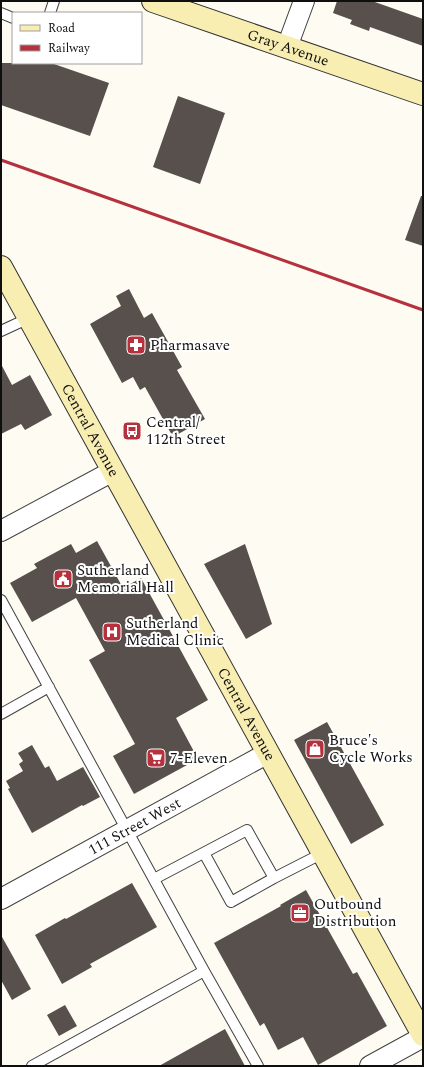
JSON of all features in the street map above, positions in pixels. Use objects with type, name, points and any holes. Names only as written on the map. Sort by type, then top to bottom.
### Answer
[{"type":"main road","name":"Gray Avenue","points":[[154,1],[423,94]]},
{"type":"main road","name":"Central Avenue","points":[[1,267],[423,1036]]},
{"type":"street","points":[[287,46],[304,1]]},
{"type":"street","points":[[1,531],[113,471]]},
{"type":"street","name":"111 Street West","points":[[1,899],[268,753]]},
{"type":"street","points":[[370,1066],[423,1036]]},
{"type":"lane","points":[[50,12],[54,1]]},
{"type":"lane","points":[[1,13],[12,18]]},
{"type":"lane","points":[[1,332],[29,318]]},
{"type":"lane","points":[[1,600],[204,971],[258,1066]]},
{"type":"lane","points":[[1,714],[49,687]]},
{"type":"lane","points":[[154,879],[247,830],[274,878]]},
{"type":"lane","points":[[204,853],[231,902],[323,853]]},
{"type":"lane","points":[[32,1066],[204,971]]},
{"type":"building","points":[[337,1],[372,1],[423,19],[423,46],[370,27],[369,31],[350,24],[352,20],[333,13]]},
{"type":"building","points":[[1,63],[54,64],[109,83],[90,136],[1,105]]},
{"type":"building","points":[[178,96],[225,113],[200,184],[153,167]]},
{"type":"building","points":[[421,196],[423,196],[423,246],[405,240]]},
{"type":"building","name":"Pharmasave","points":[[129,289],[144,318],[152,313],[182,367],[177,370],[205,419],[173,437],[145,387],[140,390],[133,377],[122,383],[90,324],[121,306],[116,296]]},
{"type":"building","points":[[1,364],[12,385],[30,375],[52,415],[25,430],[21,424],[1,434]]},
{"type":"building","points":[[97,541],[123,588],[141,578],[208,700],[176,718],[198,759],[134,794],[113,756],[135,744],[89,660],[105,651],[76,598],[32,622],[10,583],[37,568],[34,564],[71,544],[76,553]]},
{"type":"building","points":[[245,544],[272,624],[246,639],[204,564]]},
{"type":"building","points":[[327,722],[384,825],[351,844],[294,740]]},
{"type":"building","points":[[32,745],[45,768],[49,766],[57,781],[83,767],[100,797],[83,806],[82,805],[32,833],[8,789],[10,788],[6,781],[23,771],[19,764],[23,761],[18,753]]},
{"type":"building","points":[[132,883],[157,927],[90,964],[92,967],[62,984],[35,935]]},
{"type":"building","points":[[306,890],[353,974],[357,972],[387,1026],[318,1065],[303,1037],[278,1050],[264,1023],[260,1026],[214,943],[281,906],[280,905]]},
{"type":"building","points":[[1,935],[31,989],[12,1000],[1,980]]},
{"type":"building","points":[[65,1005],[77,1026],[59,1036],[47,1015]]},
{"type":"building","points":[[225,1029],[245,1066],[159,1066]]},
{"type":"railway","points":[[1,160],[423,310]]},
{"type":"place","name":"Pharmasave","points":[[136,345]]},
{"type":"place","name":"Central/ 112th Street","points":[[132,431]]},
{"type":"place","name":"Sutherland Memorial Hall","points":[[63,579]]},
{"type":"place","name":"Sutherland Medical Clinic","points":[[112,632]]},
{"type":"place","name":"Bruce's Cycle Works","points":[[315,749]]},
{"type":"place","name":"7-Eleven","points":[[156,758]]},
{"type":"place","name":"Outbound Distribution","points":[[300,913]]}]
